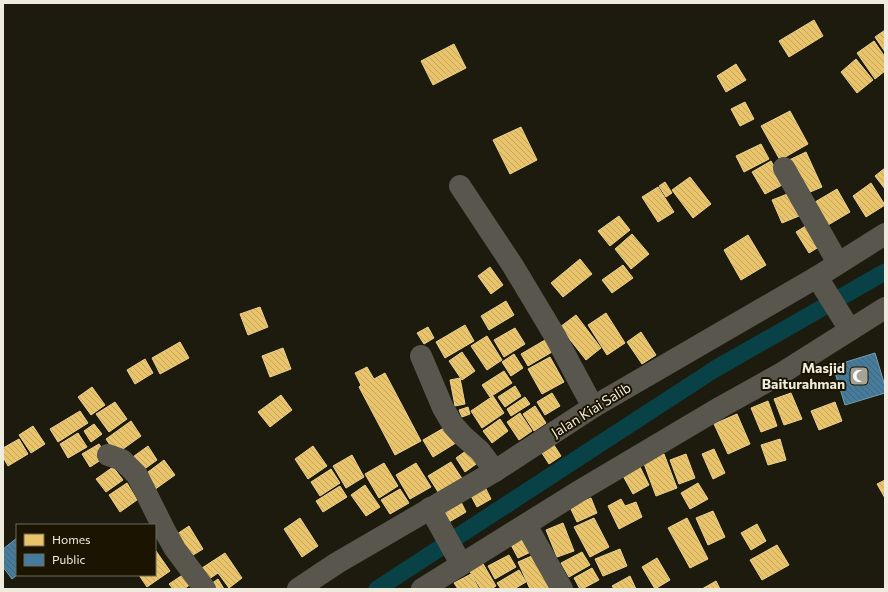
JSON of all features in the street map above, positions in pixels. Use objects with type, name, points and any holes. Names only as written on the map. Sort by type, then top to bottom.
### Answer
[{"type":"street","points":[[784,168],[838,263]]},
{"type":"street","points":[[460,186],[521,279],[555,336],[593,407]]},
{"type":"street","name":"Jalan Kiai Salib","points":[[298,589],[337,563],[495,471],[593,407],[822,284],[838,263],[885,234]]},
{"type":"street","points":[[822,284],[849,327]]},
{"type":"street","points":[[422,589],[459,561],[526,525],[581,490],[714,411],[782,373],[849,327],[885,308]]},
{"type":"street","points":[[420,356],[443,408],[453,424],[463,436],[480,451],[495,471]]},
{"type":"street","points":[[108,454],[122,460],[137,475],[175,549],[205,589]]},
{"type":"street","points":[[430,508],[459,561]]},
{"type":"street","points":[[526,525],[562,589]]},
{"type":"building: Homes","points":[[814,20],[823,36],[789,57],[779,41]]},
{"type":"building: Homes","points":[[885,30],[885,52],[875,37]]},
{"type":"building: Homes","points":[[874,41],[885,57],[885,71],[875,79],[857,53]]},
{"type":"building: Homes","points":[[454,44],[466,68],[433,85],[421,61]]},
{"type":"building: Homes","points":[[856,59],[873,80],[857,93],[841,72]]},
{"type":"building: Homes","points":[[736,64],[746,80],[726,92],[717,76]]},
{"type":"building: Homes","points":[[745,102],[754,119],[740,126],[731,109]]},
{"type":"building: Homes","points":[[790,111],[808,144],[780,160],[761,126]]},
{"type":"building: Homes","points":[[521,127],[537,160],[510,174],[493,140]]},
{"type":"building: Homes","points":[[761,144],[769,159],[744,172],[736,156]]},
{"type":"building: Homes","points":[[806,152],[822,187],[803,195],[787,161]]},
{"type":"building: Homes","points":[[771,161],[784,184],[765,194],[752,172]]},
{"type":"building: Homes","points":[[885,168],[885,189],[875,176]]},
{"type":"building: Homes","points":[[690,177],[711,204],[693,218],[672,190]]},
{"type":"building: Homes","points":[[665,182],[672,193],[666,197],[659,186]]},
{"type":"building: Homes","points":[[871,183],[885,205],[866,217],[853,196]]},
{"type":"building: Homes","points":[[658,187],[674,212],[658,222],[642,197]]},
{"type":"building: Homes","points":[[837,189],[850,212],[823,228],[810,205]]},
{"type":"building: Homes","points":[[790,193],[799,216],[782,223],[772,200]]},
{"type":"building: Homes","points":[[619,216],[630,230],[610,246],[598,231]]},
{"type":"building: Homes","points":[[809,224],[822,245],[809,253],[796,232]]},
{"type":"building: Homes","points":[[632,234],[649,254],[631,269],[615,249]]},
{"type":"building: Homes","points":[[748,235],[766,265],[741,280],[724,250]]},
{"type":"building: Homes","points":[[580,259],[592,274],[563,297],[551,283]]},
{"type":"building: Homes","points":[[623,265],[633,278],[612,293],[602,280]]},
{"type":"building: Homes","points":[[490,267],[503,285],[491,294],[478,276]]},
{"type":"building: Homes","points":[[506,301],[514,315],[489,330],[481,316]]},
{"type":"building: Homes","points":[[260,307],[268,327],[248,335],[240,314]]},
{"type":"building: Homes","points":[[606,313],[625,343],[607,355],[588,325]]},
{"type":"building: Homes","points":[[576,315],[601,348],[586,360],[560,327]]},
{"type":"building: Homes","points":[[465,325],[474,341],[445,358],[436,342]]},
{"type":"building: Homes","points":[[428,327],[434,338],[424,344],[417,333]]},
{"type":"building: Homes","points":[[515,328],[525,344],[504,357],[494,340]]},
{"type":"building: Homes","points":[[641,332],[656,355],[642,364],[627,342]]},
{"type":"building: Homes","points":[[487,336],[502,360],[487,370],[471,346]]},
{"type":"building: Homes","points":[[545,340],[552,352],[528,366],[521,354]]},
{"type":"building: Homes","points":[[180,342],[189,358],[160,374],[152,358]]},
{"type":"building: Homes","points":[[283,348],[291,369],[270,377],[262,356]]},
{"type":"building: Homes","points":[[462,352],[475,371],[462,380],[449,361]]},
{"type":"building: Homes","points":[[514,354],[523,368],[511,376],[502,362]]},
{"type":"building: Homes","points":[[550,357],[564,382],[542,394],[528,369]]},
{"type":"building: Homes","points":[[145,359],[153,373],[135,384],[127,370]]},
{"type":"building: Homes","points":[[367,367],[374,379],[385,373],[421,441],[395,455],[359,387],[361,385],[355,373]]},
{"type":"building: Homes","points":[[504,371],[512,383],[490,397],[482,385]]},
{"type":"building: Homes","points":[[460,378],[465,404],[455,406],[450,380]]},
{"type":"building: Homes","points":[[515,386],[521,396],[505,407],[498,397]]},
{"type":"building: Homes","points":[[92,387],[105,405],[91,415],[78,397]]},
{"type":"building: Homes","points":[[552,393],[560,406],[545,415],[537,402]]},
{"type":"building: Homes","points":[[791,393],[802,419],[784,425],[774,399]]},
{"type":"building: Homes","points":[[281,395],[292,410],[270,427],[258,412]]},
{"type":"building: Homes","points":[[493,396],[504,413],[482,428],[471,411]]},
{"type":"building: Homes","points":[[525,397],[530,404],[511,416],[507,409]]},
{"type":"building: Homes","points":[[768,401],[777,426],[761,432],[751,408]]},
{"type":"building: Homes","points":[[115,402],[127,419],[109,432],[96,414]]},
{"type":"building: Homes","points":[[835,402],[842,421],[819,430],[811,411]]},
{"type":"building: Homes","points":[[535,406],[546,423],[534,431],[523,414]]},
{"type":"building: Homes","points":[[468,407],[470,414],[462,417],[459,410]]},
{"type":"building: Homes","points":[[80,411],[88,423],[58,442],[50,429]]},
{"type":"building: Homes","points":[[520,413],[532,431],[519,440],[507,422]]},
{"type":"building: Homes","points":[[737,414],[750,444],[728,454],[714,424]]},
{"type":"building: Homes","points":[[500,419],[508,431],[492,443],[483,431]]},
{"type":"building: Homes","points":[[131,421],[141,436],[116,454],[106,439]]},
{"type":"building: Homes","points":[[94,424],[102,434],[91,442],[84,431]]},
{"type":"building: Homes","points":[[449,425],[459,441],[433,457],[423,440]]},
{"type":"building: Homes","points":[[33,426],[45,444],[31,453],[19,435]]},
{"type":"building: Homes","points":[[78,433],[87,447],[68,458],[60,444]]},
{"type":"building: Homes","points":[[19,439],[28,454],[8,466],[3,457],[3,448]]},
{"type":"building: Homes","points":[[780,439],[786,460],[768,465],[761,445]]},
{"type":"building: Homes","points":[[552,442],[561,456],[549,464],[540,450]]},
{"type":"building: Homes","points":[[99,444],[107,456],[90,467],[82,454]]},
{"type":"building: Homes","points":[[148,446],[157,460],[139,473],[130,459]]},
{"type":"building: Homes","points":[[313,446],[327,466],[308,479],[295,459]]},
{"type":"building: Homes","points":[[470,448],[479,462],[465,472],[456,458]]},
{"type":"building: Homes","points":[[714,449],[725,473],[713,479],[702,454]]},
{"type":"building: Homes","points":[[664,454],[677,488],[656,496],[643,461]]},
{"type":"building: Homes","points":[[686,454],[695,478],[679,484],[670,460]]},
{"type":"building: Homes","points":[[352,455],[364,477],[346,488],[333,466]]},
{"type":"building: Homes","points":[[164,460],[175,475],[154,490],[144,475]]},
{"type":"building: Homes","points":[[451,462],[463,480],[440,495],[428,476]]},
{"type":"building: Homes","points":[[384,463],[398,486],[379,498],[365,474]]},
{"type":"building: Homes","points":[[416,463],[431,487],[410,499],[396,475]]},
{"type":"building: Homes","points":[[639,465],[649,485],[633,494],[622,474]]},
{"type":"building: Homes","points":[[113,467],[123,480],[106,492],[96,479]]},
{"type":"building: Homes","points":[[331,469],[340,483],[320,496],[311,482]]},
{"type":"building: Homes","points":[[885,480],[885,498],[877,484]]},
{"type":"building: Homes","points":[[127,483],[137,500],[120,512],[109,495]]},
{"type":"building: Homes","points":[[698,483],[708,499],[690,509],[681,493]]},
{"type":"building: Homes","points":[[365,485],[380,507],[366,516],[351,495]]},
{"type":"building: Homes","points":[[340,486],[347,497],[323,512],[316,501]]},
{"type":"building: Homes","points":[[485,487],[491,499],[477,507],[470,494]]},
{"type":"building: Homes","points":[[400,489],[409,503],[390,514],[381,500]]},
{"type":"building: Homes","points":[[591,498],[597,513],[577,522],[570,507]]},
{"type":"building: Homes","points":[[621,499],[625,506],[636,502],[642,517],[619,529],[608,506]]},
{"type":"building: Homes","points":[[460,500],[466,512],[444,525],[437,512]]},
{"type":"building: Homes","points":[[713,511],[725,537],[708,545],[696,518]]},
{"type":"building: Homes","points":[[300,518],[318,546],[302,557],[284,529]]},
{"type":"building: Homes","points":[[594,518],[609,547],[590,557],[574,527]]},
{"type":"building: Homes","points":[[687,518],[708,559],[690,568],[668,528]]},
{"type":"building: Homes","points":[[563,523],[574,551],[557,557],[546,530]]},
{"type":"building: Homes","points":[[757,524],[766,541],[751,550],[741,533]]},
{"type":"building: Homes","points":[[189,526],[203,549],[185,560],[171,538]]},
{"type":"building: Homes","points":[[529,534],[537,549],[518,558],[510,543]]},
{"type":"building: Homes","points":[[777,545],[789,565],[762,580],[750,560]]},
{"type":"building: Homes","points":[[620,549],[627,566],[603,576],[595,559]]},
{"type":"building: Homes","points":[[156,551],[170,571],[147,587],[140,576],[156,576]]},
{"type":"building: Homes","points":[[541,552],[556,589],[530,589],[518,562]]},
{"type":"building: Homes","points":[[582,552],[590,565],[569,577],[561,563]]},
{"type":"building: Homes","points":[[225,553],[242,578],[229,588],[218,573],[209,579],[202,568]]},
{"type":"building: Homes","points":[[509,555],[516,567],[495,579],[488,566]]},
{"type":"building: Homes","points":[[657,558],[670,580],[655,589],[642,567]]},
{"type":"building: Homes","points":[[482,562],[496,586],[491,589],[481,589],[469,570]]},
{"type":"building: Homes","points":[[592,568],[599,580],[580,589],[574,578]]},
{"type":"building: Homes","points":[[519,570],[526,582],[514,589],[501,589],[497,583]]},
{"type":"building: Homes","points":[[184,574],[191,584],[184,589],[173,589],[169,584]]},
{"type":"building: Homes","points":[[471,574],[479,589],[458,589],[454,583]]},
{"type":"building: Homes","points":[[630,576],[636,589],[614,589],[612,586]]},
{"type":"building: Homes","points":[[218,579],[224,589],[210,589],[208,586]]},
{"type":"building: Homes","points":[[716,581],[720,589],[702,589]]},
{"type":"building: Public","name":"Masjid Baiturahman","points":[[875,353],[885,386],[885,393],[845,405],[833,366]]},
{"type":"building: Public","points":[[16,539],[16,576],[12,579],[3,567],[3,549]]},
{"type":"waterway","points":[[377,589],[715,369],[885,272]]},
{"type":"place","name":"Masjid Baiturahman","points":[[859,376]]}]
